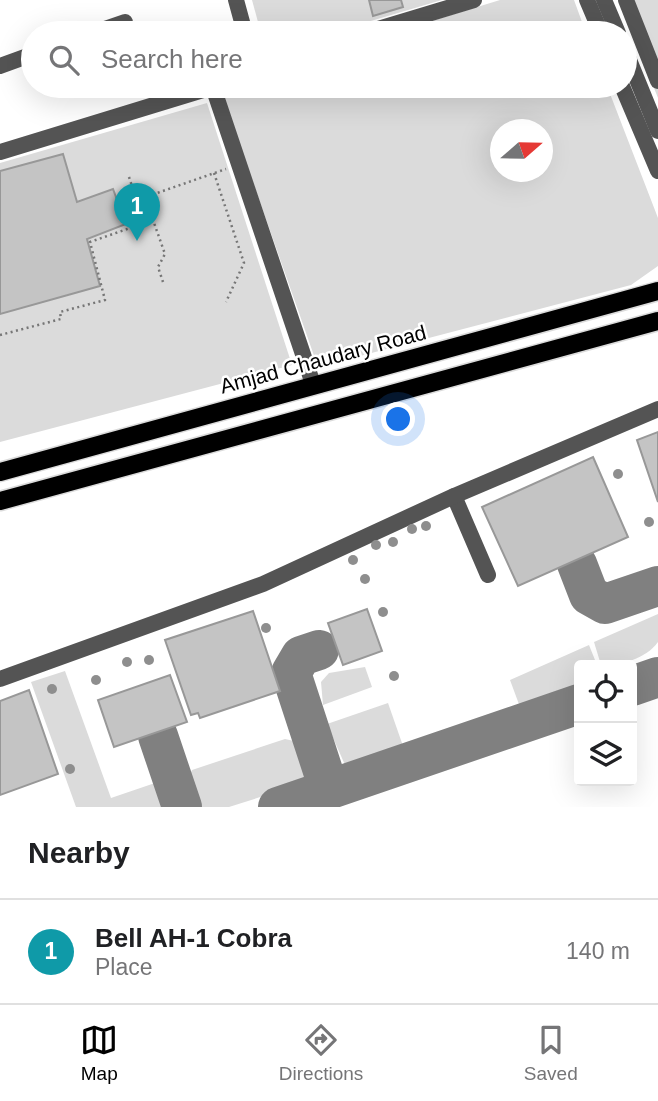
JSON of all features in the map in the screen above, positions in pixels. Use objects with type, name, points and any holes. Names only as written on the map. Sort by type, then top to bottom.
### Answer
[{"type":"main road","name":"Amjad Chaudary Road","points":[[0,472],[657,290]]},
{"type":"main road","points":[[0,501],[658,321]]},
{"type":"street","points":[[236,0],[242,21]]},
{"type":"street","points":[[405,21],[474,0]]},
{"type":"street","points":[[587,0],[596,21]]},
{"type":"street","points":[[604,0],[613,21]]},
{"type":"street","points":[[626,0],[634,21]]},
{"type":"street","points":[[637,28],[658,81]]},
{"type":"street","points":[[0,66],[21,58]]},
{"type":"street","points":[[637,79],[658,131]]},
{"type":"street","points":[[0,152],[178,98]]},
{"type":"street","points":[[217,98],[237,165],[313,384]]},
{"type":"street","points":[[627,98],[658,171]]},
{"type":"street","points":[[0,679],[263,584],[454,496],[658,409]]},
{"type":"street","points":[[0,462],[25,465]]},
{"type":"street","points":[[454,496],[488,575]]},
{"type":"path","points":[[137,200],[237,165]]},
{"type":"path","points":[[214,173],[244,263],[226,302]]},
{"type":"path","points":[[129,177],[144,223]]},
{"type":"path","points":[[0,335],[61,319],[60,312],[105,300],[90,242],[153,220],[165,254],[158,267],[163,282]]},
{"type":"shaded area","points":[[252,0],[442,0],[371,21],[258,21]]},
{"type":"shaded area","points":[[500,0],[574,0],[582,21],[432,21]]},
{"type":"shaded area","points":[[619,0],[658,0],[658,98],[637,45],[637,21],[627,21]]},
{"type":"shaded area","points":[[223,98],[612,98],[658,218],[658,266],[631,285],[318,367]]},
{"type":"shaded area","points":[[207,103],[292,365],[0,442],[0,163]]},
{"type":"shaded area","points":[[658,614],[658,642],[647,653],[632,660],[599,660],[594,642]]},
{"type":"shaded area","points":[[589,645],[595,660],[574,660],[574,685],[520,707],[510,680]]},
{"type":"shaded area","points":[[365,667],[372,687],[323,705],[321,682],[329,673]]},
{"type":"shaded area","points":[[65,671],[111,798],[155,783],[164,807],[76,807],[31,682]]},
{"type":"shaded area","points":[[388,703],[403,746],[350,766],[345,765],[327,724]]},
{"type":"shaded area","points":[[285,739],[294,741],[306,776],[301,784],[229,807],[200,807],[189,777],[192,770]]},
{"type":"building","points":[[369,0],[401,0],[403,7],[373,16]]},
{"type":"building","points":[[63,154],[77,202],[113,189],[126,224],[87,239],[100,286],[0,314],[0,171]]},
{"type":"building","points":[[658,432],[658,502],[637,440]]},
{"type":"building","points":[[593,457],[628,537],[518,586],[482,507]]},
{"type":"building","points":[[367,609],[382,651],[343,665],[328,623]]},
{"type":"building","points":[[253,611],[280,691],[200,718],[198,713],[191,715],[165,640]]},
{"type":"building","points":[[170,675],[187,722],[114,747],[98,700]]},
{"type":"building","points":[[29,690],[58,774],[0,795],[0,701]]},
{"type":"taxiway","points":[[577,564],[589,595],[605,604],[658,586]]},
{"type":"taxiway","points":[[319,650],[301,656],[291,673],[325,777],[324,791]]},
{"type":"taxiway","points":[[637,684],[658,677]]},
{"type":"taxiway","points":[[278,807],[574,706]]},
{"type":"taxiway","points":[[158,736],[182,807]]},
{"type":"place","name":"Bell AH-1 Cobra","points":[[137,241]]}]
